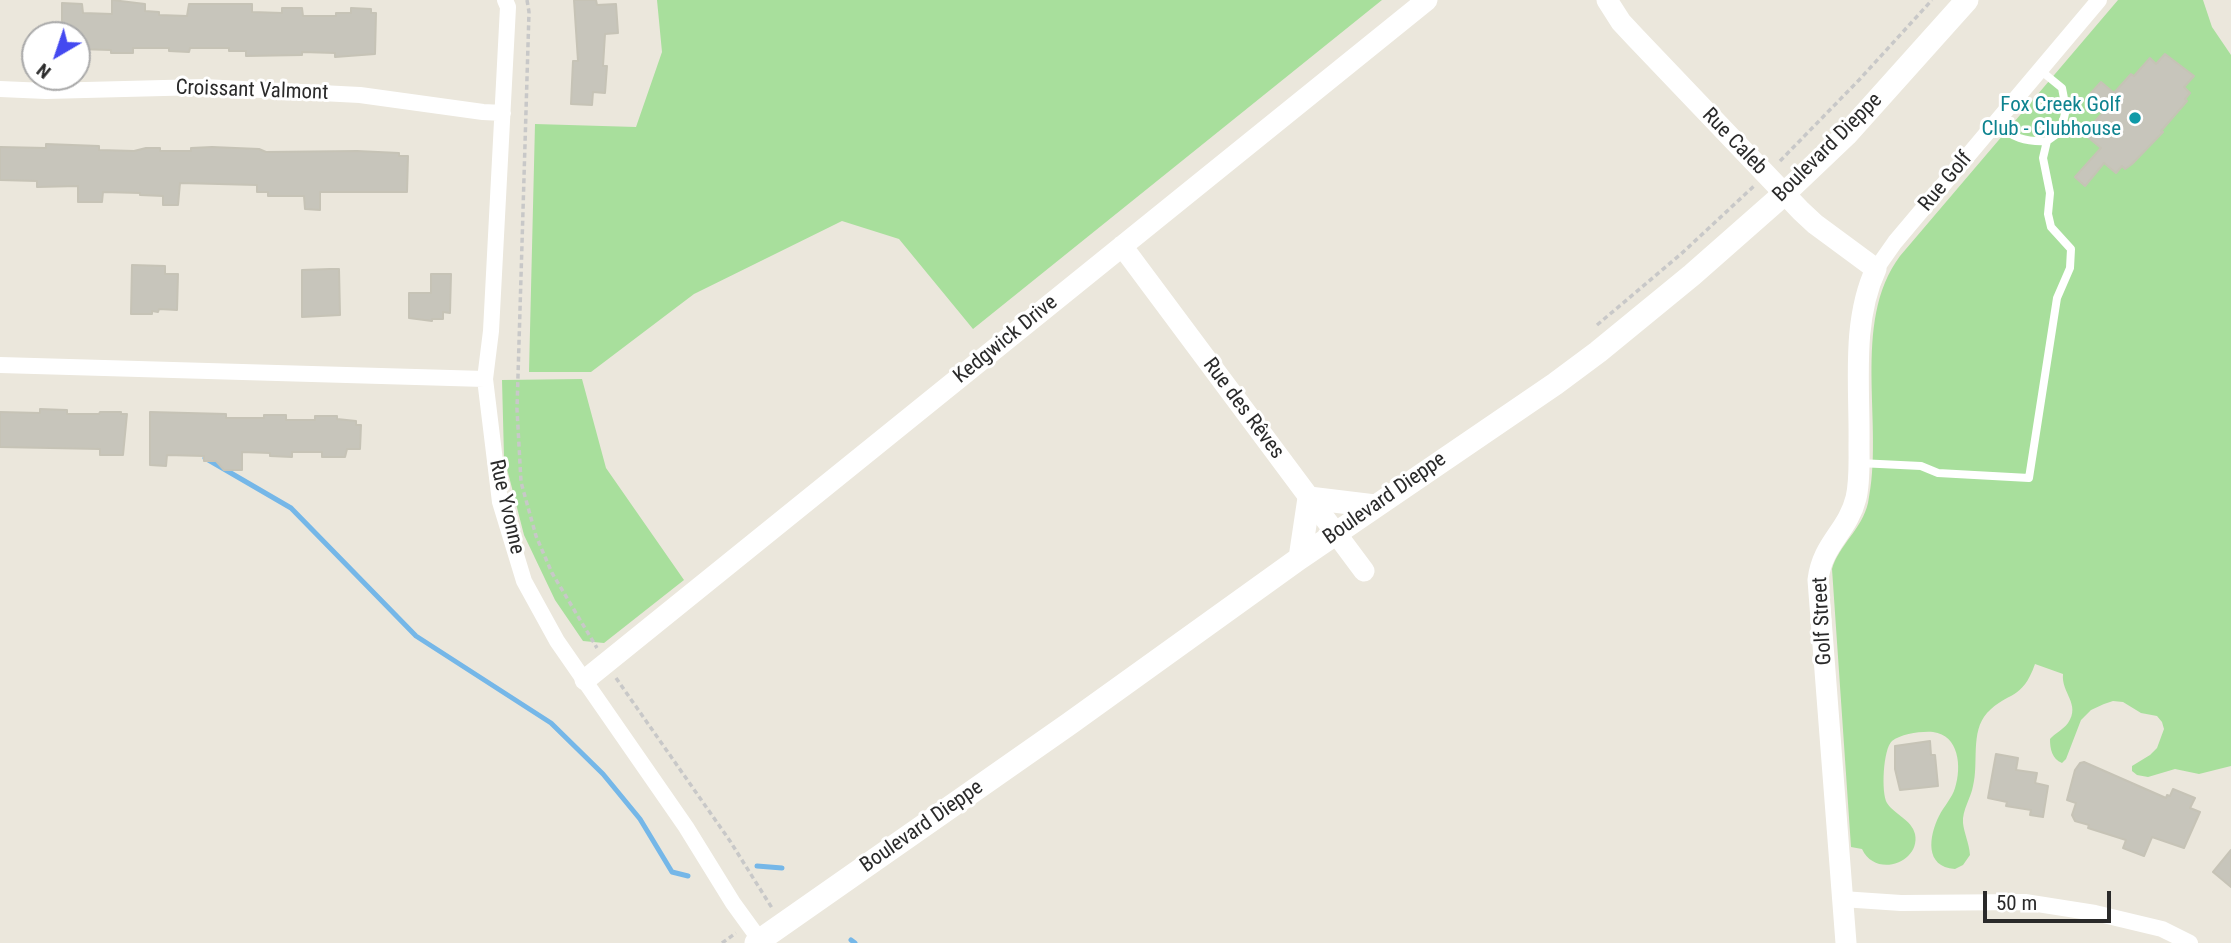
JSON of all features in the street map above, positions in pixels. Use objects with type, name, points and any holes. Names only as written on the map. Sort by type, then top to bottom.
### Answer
[{"type":"main road","name":"Boulevard Dieppe","points":[[759,942],[1300,558],[1598,352],[1692,275],[1846,135],[1967,0]]},
{"type":"main road","points":[[1300,558],[1309,498],[1375,506]]},
{"type":"street","name":"Rue Yvonne","points":[[505,0],[508,7],[503,113],[491,331],[485,379],[500,502],[524,581],[557,641],[759,942]]},
{"type":"street","name":"Kedgwick Drive","points":[[585,680],[1427,0]]},
{"type":"street","name":"Rue Caleb","points":[[1607,0],[1635,37],[1784,194],[1815,224],[1876,269]]},
{"type":"street","name":"Rue Golf","points":[[1876,269],[1895,242],[2099,0]]},
{"type":"street","name":"Croissant Valmont","points":[[0,89],[46,91],[229,88],[360,94],[503,113]]},
{"type":"street","name":"Rue des Rêves","points":[[1122,246],[1364,571]]},
{"type":"street","name":"Golf Street","points":[[1846,943],[1818,580],[1823,556],[1847,520],[1857,488],[1860,333],[1865,300],[1876,269]]},
{"type":"street","points":[[0,365],[485,379]]},
{"type":"street","points":[[1842,899],[1901,903],[2025,902],[2095,913],[2162,929],[2190,943]]},
{"type":"lane","points":[[1996,123],[2010,136],[2028,142],[2048,141],[2061,131],[2066,109],[2062,88],[2040,70]]},
{"type":"lane","points":[[1859,463],[1921,466],[1938,473],[2029,478],[2057,298],[2070,268],[2071,249],[2051,227],[2048,214],[2050,193],[2043,158],[2048,141]]},
{"type":"path","points":[[527,0],[517,409],[521,482],[536,536],[552,573],[606,663],[730,841],[772,908]]},
{"type":"path","points":[[1778,164],[1932,0]]},
{"type":"path","points":[[1597,325],[1681,254],[1754,187]]},
{"type":"green space","points":[[657,0],[1382,0],[973,329],[899,239],[842,221],[694,294],[591,372],[529,372],[535,124],[636,127],[662,52]]},
{"type":"green space","points":[[2118,0],[2203,0],[2212,27],[2231,55],[2231,766],[2199,774],[2175,769],[2148,777],[2137,775],[2132,771],[2132,766],[2157,748],[2164,729],[2162,722],[2157,716],[2141,713],[2123,702],[2113,701],[2091,710],[2081,720],[2062,763],[2052,753],[2050,739],[2068,723],[2072,704],[2063,674],[2035,664],[2020,690],[1987,713],[1978,729],[1975,777],[1963,818],[1970,855],[1963,865],[1955,869],[1945,867],[1938,863],[1932,849],[1933,832],[1955,788],[1958,771],[1953,746],[1942,734],[1933,732],[1901,736],[1889,746],[1884,771],[1885,798],[1890,807],[1913,829],[1915,844],[1905,859],[1887,865],[1877,863],[1862,849],[1851,847],[1832,569],[1861,521],[1868,503],[1872,473],[1872,343],[1876,312],[1885,283],[1900,256]]},
{"type":"green space","points":[[582,379],[606,468],[684,580],[604,643],[583,641],[555,600],[524,535],[504,457],[502,380]]},
{"type":"building","points":[[112,0],[145,4],[145,11],[159,12],[159,15],[187,16],[189,4],[252,4],[252,12],[282,13],[282,8],[302,8],[303,16],[336,16],[336,13],[351,13],[351,8],[371,9],[371,13],[376,13],[375,54],[335,57],[335,53],[302,52],[302,55],[246,56],[246,51],[229,51],[229,48],[190,48],[189,52],[169,51],[169,48],[133,48],[133,53],[111,53],[111,50],[91,49],[91,21],[62,21],[62,3],[82,4],[83,13],[112,14]]},
{"type":"building","points":[[574,0],[596,0],[597,5],[616,4],[618,33],[605,34],[605,93],[593,92],[592,105],[571,104],[573,61],[578,61]]},
{"type":"building","name":"Fox Creek Golf Club - Clubhouse","points":[[2165,54],[2194,76],[2184,87],[2190,93],[2185,99],[2187,101],[2161,131],[2163,132],[2132,164],[2125,169],[2122,166],[2116,173],[2104,163],[2085,186],[2075,177],[2101,148],[2084,134],[2106,109],[2090,94],[2101,82],[2114,93],[2150,58],[2156,64]]},
{"type":"building","points":[[46,144],[99,146],[99,150],[134,151],[160,148],[160,151],[191,151],[191,148],[212,147],[259,149],[266,152],[399,153],[399,156],[408,156],[407,192],[320,192],[320,210],[305,209],[304,196],[268,196],[268,192],[257,192],[257,185],[180,183],[178,205],[163,205],[163,196],[140,193],[103,192],[102,202],[78,202],[78,186],[37,187],[37,181],[0,180],[0,147],[46,148]]},
{"type":"building","points":[[132,265],[165,266],[165,274],[178,274],[177,310],[159,309],[158,312],[152,311],[152,314],[131,314]]},
{"type":"building","points":[[339,269],[340,315],[302,317],[302,270]]},
{"type":"building","points":[[431,274],[451,274],[450,313],[443,312],[443,319],[432,321],[409,318],[409,293],[431,293]]},
{"type":"building","points":[[40,409],[67,410],[67,414],[127,414],[123,455],[100,455],[100,449],[0,447],[0,412],[40,413]]},
{"type":"building","points":[[150,412],[226,414],[226,418],[286,415],[286,420],[315,420],[315,416],[337,416],[337,419],[356,421],[356,425],[361,425],[360,449],[347,449],[345,457],[322,457],[322,452],[292,452],[292,457],[242,452],[242,470],[224,470],[216,461],[204,461],[204,456],[167,455],[166,466],[150,465]]},
{"type":"building","points":[[1930,741],[1931,755],[1935,755],[1938,786],[1900,790],[1895,769],[1895,746]]},
{"type":"building","points":[[1996,754],[2018,758],[2016,770],[2037,773],[2035,783],[2048,786],[2043,817],[2030,815],[2031,810],[2006,806],[2007,802],[1988,798]]},
{"type":"building","points":[[2084,762],[2166,798],[2173,789],[2195,798],[2190,808],[2200,812],[2184,848],[2152,837],[2144,856],[2123,848],[2126,840],[2075,821],[2072,815],[2076,803],[2067,800],[2075,770]]},
{"type":"building","points":[[2231,850],[2231,887],[2213,872]]},
{"type":"waterway","points":[[205,458],[291,508],[416,636],[551,723],[603,774],[640,819],[672,872],[688,876]]},
{"type":"waterway","points":[[757,866],[782,868]]},
{"type":"waterway","points":[[851,940],[855,943]]},
{"type":"place","name":"Fox Creek Golf Club - Clubhouse","points":[[2135,118]]}]
